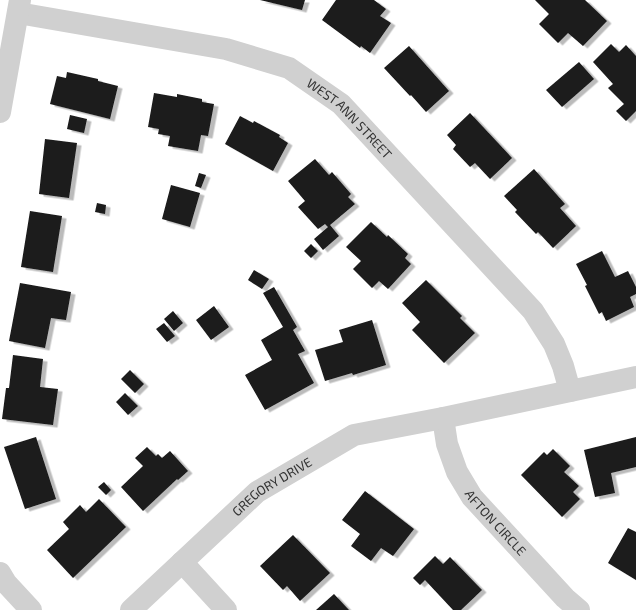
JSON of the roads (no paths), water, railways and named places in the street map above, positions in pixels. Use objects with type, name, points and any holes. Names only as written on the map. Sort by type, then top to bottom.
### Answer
[{"type":"street","points":[[0,112],[19,6]]},
{"type":"street","name":"WEST ANN STREET","points":[[19,6],[226,49],[289,68],[341,104],[533,311],[554,344],[563,366],[570,391]]},
{"type":"street","name":"GREGORY DRIVE","points":[[131,610],[257,492],[354,435],[443,418],[636,376]]},
{"type":"street","name":"AFTON CIRCLE","points":[[443,418],[447,444],[457,472],[472,496],[578,610]]},
{"type":"street","points":[[182,562],[226,610]]},
{"type":"street","points":[[0,573],[6,583],[31,610]]}]
